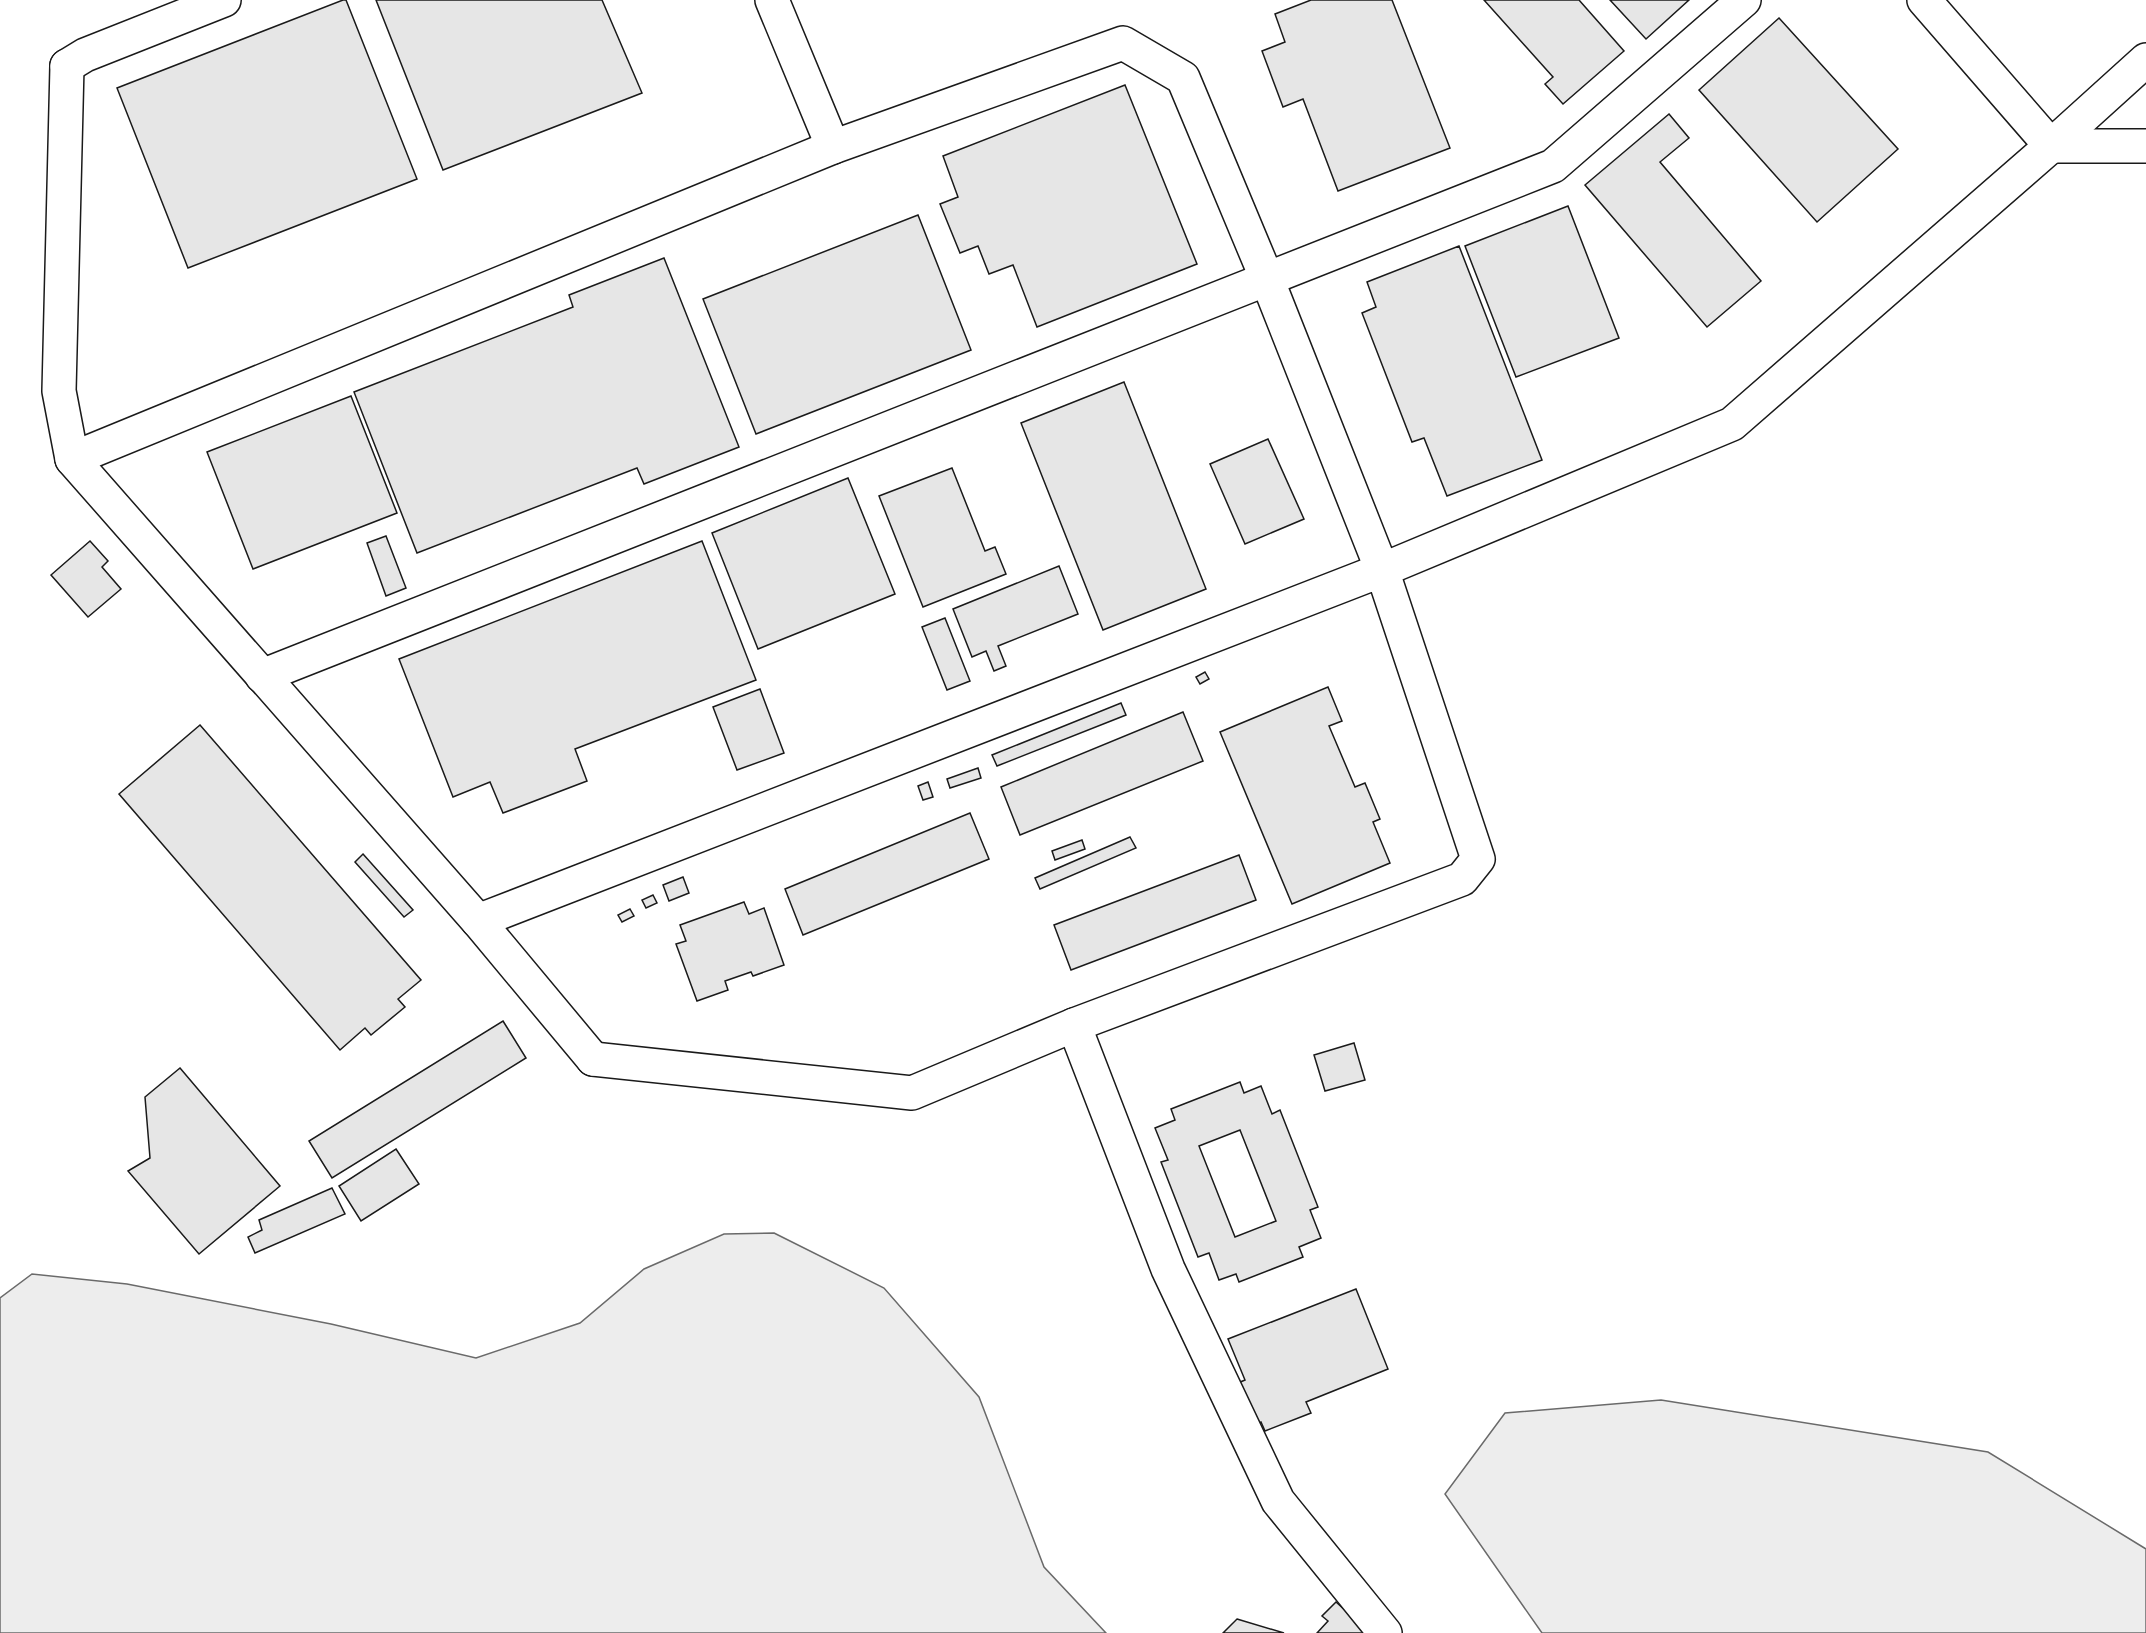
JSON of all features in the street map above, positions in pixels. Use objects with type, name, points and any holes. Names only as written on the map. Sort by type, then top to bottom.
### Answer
[{"type":"street","points":[[72,459],[833,147],[1123,43],[1183,78],[1267,279],[1382,570],[1478,858],[1462,879],[1074,1025],[912,1093],[593,1059],[478,921],[72,459],[59,391],[67,66],[85,55],[224,0]]},
{"type":"street","points":[[772,0],[833,147]]},
{"type":"street","points":[[262,676],[1553,166],[1744,0]]},
{"type":"street","points":[[1924,0],[2051,146],[2146,146]]},
{"type":"street","points":[[478,921],[1382,570],[1732,424],[2051,146],[2146,60]]},
{"type":"street","points":[[1074,1025],[1168,1269],[1278,1501],[1385,1633]]},
{"type":"shaded area","points":[[774,1233],[884,1288],[979,1397],[1044,1567],[1106,1633],[0,1633],[0,1298],[32,1274],[127,1284],[331,1324],[476,1358],[580,1323],[644,1269],[724,1234]]},
{"type":"shaded area","points":[[1661,1400],[1988,1452],[2146,1549],[2146,1633],[1542,1633],[1445,1494],[1505,1413]]},
{"type":"building","points":[[346,0],[417,179],[188,268],[117,88]]},
{"type":"building","points":[[376,0],[602,0],[642,93],[443,170]]},
{"type":"building","points":[[1311,0],[1392,0],[1450,148],[1338,191],[1303,99],[1283,107],[1262,51],[1285,42],[1275,14]]},
{"type":"building","points":[[1484,0],[1579,0],[1624,51],[1563,104],[1545,84],[1553,77]]},
{"type":"building","points":[[1610,0],[1689,0],[1646,39]]},
{"type":"building","points":[[1779,18],[1898,149],[1817,222],[1699,90]]},
{"type":"building","points":[[1125,85],[1197,264],[1037,327],[1013,265],[989,274],[978,246],[960,253],[940,204],[958,197],[943,156]]},
{"type":"building","points":[[1669,114],[1689,138],[1660,162],[1761,281],[1707,327],[1585,185]]},
{"type":"building","points":[[1568,206],[1619,338],[1516,377],[1465,246]]},
{"type":"building","points":[[918,215],[971,350],[756,434],[703,299]]},
{"type":"building","points":[[1459,246],[1542,460],[1447,496],[1424,438],[1412,442],[1362,313],[1376,307],[1367,282]]},
{"type":"building","points":[[664,258],[739,447],[644,484],[637,468],[417,553],[354,392],[573,307],[569,295]]},
{"type":"building","points":[[1124,382],[1206,589],[1103,630],[1021,423]]},
{"type":"building","points":[[351,396],[397,513],[253,569],[207,452]]},
{"type":"building","points":[[1268,439],[1304,519],[1245,544],[1210,464]]},
{"type":"building","points":[[952,468],[985,551],[995,547],[1006,574],[923,607],[879,496]]},
{"type":"building","points":[[848,478],[895,594],[758,649],[712,533]]},
{"type":"building","points":[[386,536],[406,588],[386,596],[367,543]]},
{"type":"building","points":[[90,541],[108,561],[102,567],[121,589],[88,617],[51,575]]},
{"type":"building","points":[[702,541],[756,680],[575,749],[587,781],[503,813],[490,782],[453,797],[399,659]]},
{"type":"building","points":[[1059,566],[1078,614],[998,646],[1006,666],[994,671],[986,651],[972,657],[953,609]]},
{"type":"building","points":[[945,618],[970,681],[947,690],[922,627]]},
{"type":"building","points":[[1205,672],[1209,679],[1200,684],[1196,677]]},
{"type":"building","points":[[1328,687],[1342,721],[1329,726],[1355,787],[1365,783],[1380,819],[1373,822],[1390,863],[1292,904],[1220,732]]},
{"type":"building","points":[[760,689],[784,753],[737,770],[713,707]]},
{"type":"building","points":[[1121,703],[1126,715],[997,766],[992,755]]},
{"type":"building","points":[[1183,712],[1203,761],[1020,835],[1001,787]]},
{"type":"building","points":[[200,725],[421,980],[398,999],[405,1007],[371,1035],[365,1028],[340,1050],[119,794]]},
{"type":"building","points":[[978,768],[981,778],[950,788],[947,779]]},
{"type":"building","points":[[928,782],[933,797],[923,800],[918,786]]},
{"type":"building","points":[[970,813],[989,859],[803,935],[785,889]]},
{"type":"building","points":[[1130,837],[1136,848],[1040,889],[1035,878]]},
{"type":"building","points":[[1082,840],[1085,849],[1055,860],[1052,851]]},
{"type":"building","points":[[363,854],[413,910],[404,917],[355,862]]},
{"type":"building","points":[[1239,855],[1256,900],[1071,970],[1054,925]]},
{"type":"building","points":[[683,877],[689,893],[669,901],[663,885]]},
{"type":"building","points":[[653,895],[657,903],[646,908],[642,900]]},
{"type":"building","points":[[744,902],[749,914],[764,908],[784,965],[753,976],[751,972],[725,981],[728,990],[697,1001],[676,944],[686,941],[680,925]]},
{"type":"building","points":[[630,909],[634,916],[622,922],[618,915]]},
{"type":"building","points":[[503,1021],[526,1058],[332,1178],[309,1141]]},
{"type":"building","points":[[1354,1043],[1365,1080],[1325,1091],[1314,1055]]},
{"type":"building","points":[[180,1068],[280,1186],[199,1254],[128,1171],[150,1158],[145,1097]]},
{"type":"building","points":[[1240,1082],[1244,1093],[1261,1086],[1272,1114],[1280,1110],[1318,1207],[1310,1210],[1321,1238],[1299,1247],[1303,1257],[1239,1282],[1236,1274],[1219,1280],[1209,1253],[1198,1257],[1161,1162],[1168,1160],[1155,1128],[1175,1120],[1171,1109]],"holes":[[[1240,1130],[1276,1221],[1235,1237],[1199,1146]]]},
{"type":"building","points":[[396,1149],[419,1184],[361,1221],[339,1186]]},
{"type":"building","points":[[332,1188],[345,1214],[255,1253],[248,1237],[262,1230],[259,1220]]},
{"type":"building","points":[[1356,1289],[1388,1369],[1306,1402],[1311,1413],[1265,1431],[1261,1422],[1255,1425],[1238,1383],[1245,1380],[1228,1339]]},
{"type":"building","points":[[1336,1602],[1367,1630],[1364,1633],[1317,1633],[1328,1621],[1322,1616]]},
{"type":"building","points":[[1237,1619],[1284,1633],[1223,1633]]}]
